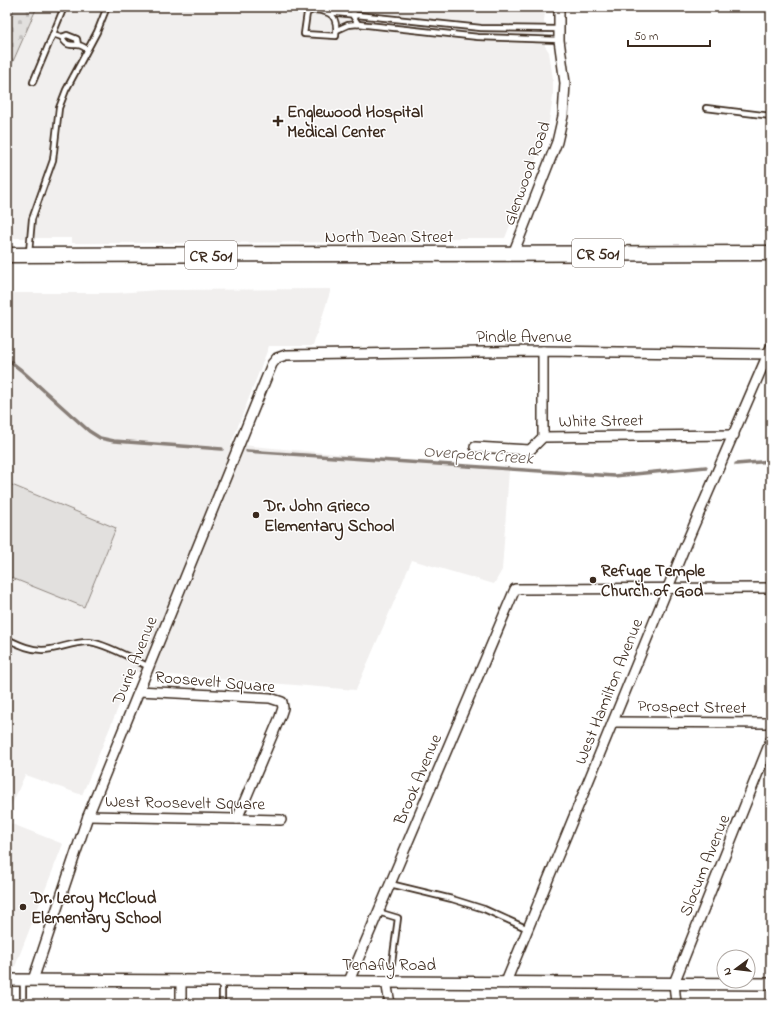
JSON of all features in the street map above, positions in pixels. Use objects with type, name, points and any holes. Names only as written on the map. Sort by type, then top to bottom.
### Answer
[{"type":"main road","name":"North Dean Street","points":[[7,255],[771,253]]},
{"type":"street","name":"Glenwood Road","points":[[513,254],[554,149],[562,123],[566,83],[559,40],[559,7]]},
{"type":"street","name":"Pindle Avenue","points":[[277,358],[286,355],[543,351],[770,352]]},
{"type":"street","points":[[543,351],[543,437]]},
{"type":"street","name":"West Hamilton Avenue","points":[[506,982],[668,588],[770,352]]},
{"type":"street","name":"Durie Avenue","points":[[28,980],[88,816],[263,385],[272,364],[277,358]]},
{"type":"street","name":"White Street","points":[[475,447],[530,450],[543,437],[734,434]]},
{"type":"street","points":[[668,588],[771,588]]},
{"type":"street","name":"Brook Avenue","points":[[349,981],[515,589],[668,588]]},
{"type":"street","name":"Roosevelt Square","points":[[140,691],[270,698],[282,702],[283,708],[280,717],[237,819]]},
{"type":"street","name":"Prospect Street","points":[[613,722],[771,723]]},
{"type":"street","name":"Slocum Avenue","points":[[676,1004],[674,983],[771,740]]},
{"type":"street","name":"West Roosevelt Square","points":[[88,816],[281,820]]},
{"type":"street","name":"Tenafly Road","points":[[7,980],[771,984]]},
{"type":"street","points":[[181,980],[181,1004]]},
{"type":"street","points":[[386,981],[390,1004]]},
{"type":"lane","points":[[33,82],[64,7]]},
{"type":"lane","points":[[29,256],[32,219],[53,160],[59,108],[66,90],[107,7]]},
{"type":"lane","points":[[354,7],[353,14],[358,24]]},
{"type":"lane","points":[[328,12],[333,17],[337,30],[336,36],[304,34],[307,13],[315,8],[328,12],[481,28],[558,29]]},
{"type":"lane","points":[[337,30],[348,25],[358,24],[478,37],[559,40]]},
{"type":"lane","points":[[53,34],[62,37],[67,35],[77,39],[78,45]]},
{"type":"lane","points":[[62,37],[64,43],[72,47],[78,45],[87,49]]},
{"type":"lane","points":[[706,108],[771,116]]},
{"type":"lane","points":[[7,639],[27,648],[42,650],[76,642],[92,642],[126,655],[149,667]]},
{"type":"lane","points":[[390,884],[484,909],[528,929]]},
{"type":"lane","points":[[378,912],[398,918],[392,963]]},
{"type":"lane","points":[[23,1004],[28,980]]},
{"type":"lane","points":[[222,980],[222,1004]]},
{"type":"shaded area","name":"Englewood Hospital Medical Center","points":[[37,7],[546,7],[544,20],[545,46],[549,52],[553,79],[553,97],[548,128],[505,238],[449,238],[446,236],[415,242],[72,243],[72,238],[7,238],[7,75]]},
{"type":"shaded area","name":"Dr. John Grieco Elementary School","points":[[331,289],[313,346],[269,346],[231,444],[509,470],[502,570],[494,584],[412,560],[356,690],[133,672],[82,795],[25,775],[7,815],[7,293],[117,293],[158,290]]},
{"type":"shaded area","name":"Dr. Leroy McCloud Elementary School","points":[[7,822],[63,844],[14,969],[7,969]]},
{"type":"green space","points":[[7,7],[37,7],[7,75]]},
{"type":"green space","points":[[7,483],[116,528],[84,607],[7,576]]},
{"type":"waterway","name":"Overpeck Creek","points":[[7,359],[89,431],[100,438],[114,441],[222,449]]},
{"type":"waterway","name":"Overpeck Creek","points":[[247,451],[614,476],[706,467]]},
{"type":"waterway","name":"Overpeck Creek","points":[[736,464],[771,461]]},
{"type":"place","name":"Englewood Hospital Medical Center","points":[[278,121]]},
{"type":"place","name":"Dr. John Grieco Elementary School","points":[[256,515]]},
{"type":"place","name":"Refuge Temple Church of God","points":[[593,580]]},
{"type":"place","name":"Dr. Leroy McCloud Elementary School","points":[[23,907]]}]
